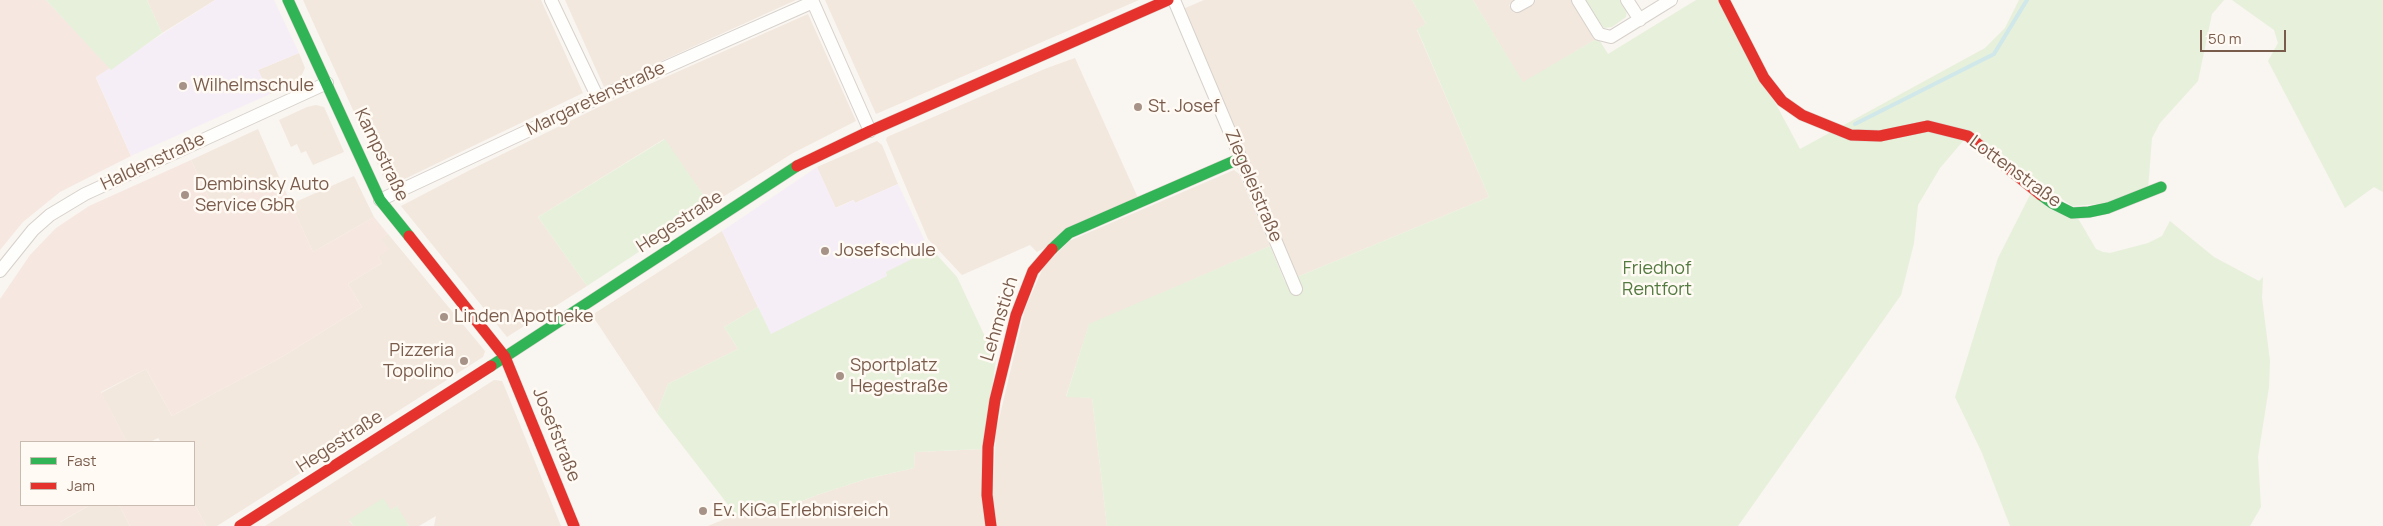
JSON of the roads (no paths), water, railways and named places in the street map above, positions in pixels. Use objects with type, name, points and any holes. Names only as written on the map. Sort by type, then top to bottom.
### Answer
[{"type":"street","name":"Kampstraße","points":[[288,0],[380,200],[505,357]]},
{"type":"street","points":[[551,0],[598,98]]},
{"type":"street","name":"Hegestraße","points":[[240,526],[505,357],[800,164],[870,131],[1168,0]]},
{"type":"street","name":"Ziegeleistraße","points":[[1174,0],[1296,289]]},
{"type":"street","points":[[1578,0],[1599,34],[1611,37],[1671,0]]},
{"type":"street","points":[[1627,0],[1640,20]]},
{"type":"street","name":"Lottenstraße","points":[[1724,0],[1764,78],[1782,101],[1802,115],[1851,135],[1880,136],[1928,126],[1968,136],[2052,203],[2072,212],[2089,212],[2108,208],[2161,187]]},
{"type":"street","points":[[813,1],[870,131]]},
{"type":"street","name":"Margaretenstraße","points":[[380,200],[598,98],[813,1]]},
{"type":"street","name":"Haldenstraße","points":[[0,271],[33,230],[50,215],[85,194],[327,83]]},
{"type":"street","name":"Lehmstich","points":[[991,526],[987,495],[988,447],[991,428],[1016,315],[1033,271],[1042,258],[1069,233],[1241,158]]},
{"type":"street","name":"Josefstraße","points":[[505,357],[574,526]]},
{"type":"waterway","points":[[1855,124],[1994,54],[2027,0]]},
{"type":"place","name":"Wilhelmschule","points":[[183,86]]},
{"type":"place","name":"St. Josef","points":[[1138,107]]},
{"type":"place","name":"Dembinsky Auto Service GbR","points":[[185,195]]},
{"type":"place","name":"Josefschule","points":[[825,251]]},
{"type":"place","name":"Linden Apotheke","points":[[444,317]]},
{"type":"place","name":"Pizzeria Topolino","points":[[464,361]]},
{"type":"place","name":"Sportplatz Hegestraße","points":[[840,376]]},
{"type":"place","name":"Ev. KiGa Erlebnisreich","points":[[703,511]]},
{"type":"park label","name":"Friedhof Rentfort","points":[[1657,279]]}]
